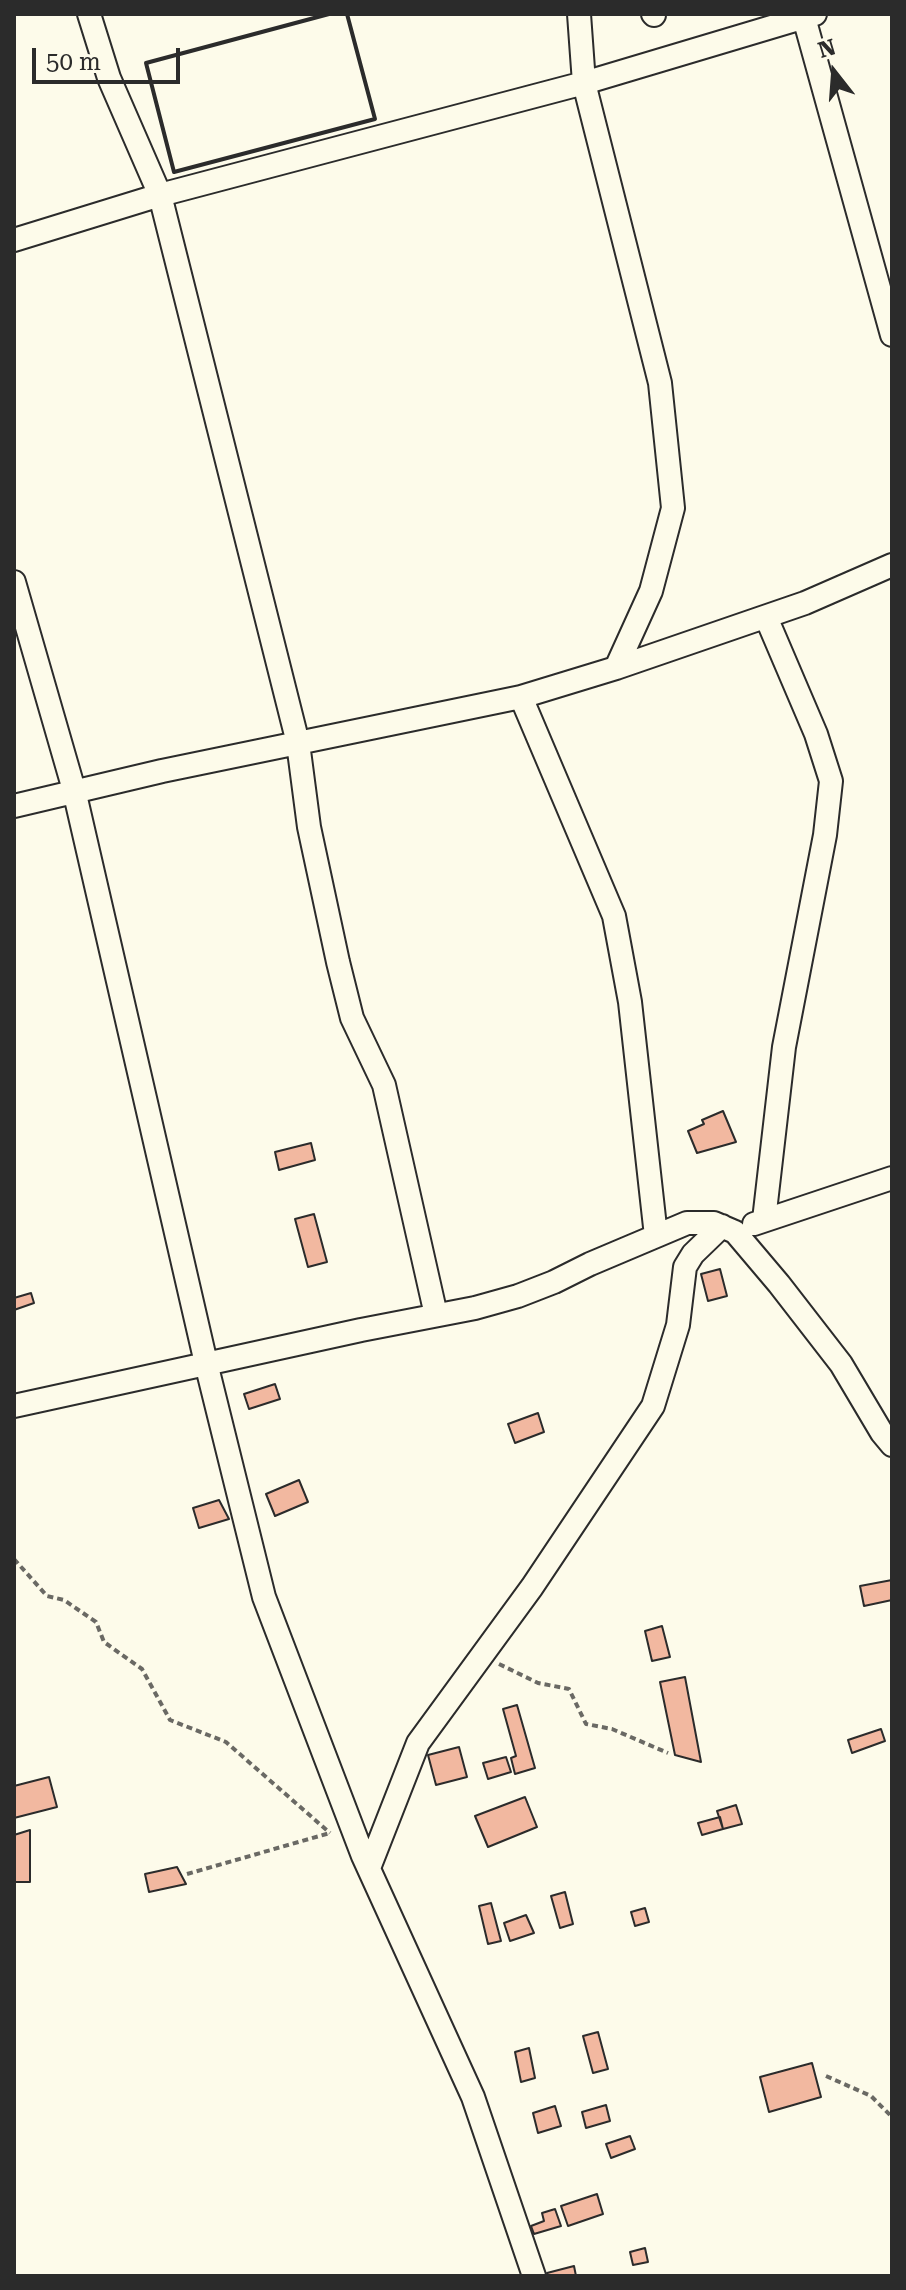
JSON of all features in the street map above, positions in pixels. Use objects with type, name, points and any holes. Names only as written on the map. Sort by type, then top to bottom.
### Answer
[{"type":"street","points":[[89,14],[109,78],[160,195],[298,743],[309,827],[338,962],[352,1018],[384,1085],[436,1315]]},
{"type":"street","points":[[579,14],[584,83],[660,383],[673,508],[651,591],[616,668]]},
{"type":"street","points":[[14,240],[160,195],[584,83],[807,15],[892,335]]},
{"type":"street","points":[[14,806],[74,790],[521,697],[766,617],[892,565]]},
{"type":"street","points":[[14,582],[74,790],[206,1363],[264,1597],[365,1858],[473,2097],[534,2276]]},
{"type":"street","points":[[764,1220],[784,1047],[825,835],[831,781],[816,734],[766,617]]},
{"type":"street","points":[[521,697],[614,916],[630,1002],[656,1236]]},
{"type":"street","points":[[365,1858],[418,1743],[633,1439],[653,1406],[678,1325],[685,1267],[693,1254],[728,1229],[892,1178]]},
{"type":"street","points":[[14,1406],[518,1296],[687,1223],[714,1223],[728,1229],[841,1364],[892,1445]]},
{"type":"path","points":[[14,1559],[47,1596],[64,1600],[96,1622],[104,1642],[142,1669],[170,1720],[226,1742],[330,1833],[365,1858]]},
{"type":"path","points":[[482,1655],[538,1683],[569,1689],[586,1724],[612,1729],[668,1753]]},
{"type":"path","points":[[187,1874],[330,1833]]},
{"type":"path","points":[[826,2076],[871,2096],[892,2117]]},
{"type":"building","points":[[723,1111],[736,1142],[697,1153],[688,1131],[704,1124],[702,1120]]},
{"type":"building","points":[[311,1143],[315,1160],[279,1170],[275,1152]]},
{"type":"building","points":[[314,1214],[327,1262],[308,1267],[295,1219]]},
{"type":"building","points":[[720,1269],[727,1296],[708,1301],[701,1274]]},
{"type":"building","points":[[31,1293],[34,1303],[14,1310],[14,1298]]},
{"type":"building","points":[[275,1384],[280,1399],[249,1409],[244,1394]]},
{"type":"building","points":[[538,1413],[544,1432],[515,1443],[508,1424]]},
{"type":"building","points":[[299,1480],[308,1502],[275,1516],[266,1494]]},
{"type":"building","points":[[219,1500],[229,1519],[199,1528],[193,1508]]},
{"type":"building","points":[[892,1580],[892,1600],[864,1606],[860,1586]]},
{"type":"building","points":[[662,1626],[670,1657],[652,1661],[645,1631]]},
{"type":"building","points":[[685,1677],[701,1762],[675,1755],[660,1682]]},
{"type":"building","points":[[517,1705],[535,1768],[515,1774],[511,1758],[516,1756],[503,1709]]},
{"type":"building","points":[[881,1729],[885,1741],[852,1753],[848,1740]]},
{"type":"building","points":[[459,1747],[467,1777],[436,1785],[428,1755]]},
{"type":"building","points":[[506,1757],[511,1772],[488,1779],[483,1763]]},
{"type":"building","points":[[49,1777],[57,1807],[14,1818],[14,1786]]},
{"type":"building","points":[[525,1797],[537,1827],[488,1847],[475,1816]]},
{"type":"building","points":[[736,1805],[742,1824],[723,1829],[717,1811]]},
{"type":"building","points":[[720,1817],[723,1829],[702,1835],[698,1823]]},
{"type":"building","points":[[30,1830],[30,1882],[14,1882],[14,1835]]},
{"type":"building","points":[[177,1867],[186,1884],[149,1892],[145,1874]]},
{"type":"building","points":[[565,1892],[573,1924],[560,1928],[551,1896]]},
{"type":"building","points":[[491,1903],[501,1941],[488,1944],[479,1906]]},
{"type":"building","points":[[645,1908],[649,1922],[635,1926],[631,1912]]},
{"type":"building","points":[[526,1915],[534,1933],[510,1941],[504,1923]]},
{"type":"building","points":[[598,2032],[608,2069],[593,2073],[583,2036]]},
{"type":"building","points":[[529,2048],[535,2078],[521,2082],[515,2052]]},
{"type":"building","points":[[812,2063],[821,2097],[769,2112],[760,2077]]},
{"type":"building","points":[[606,2105],[610,2121],[586,2128],[582,2112]]},
{"type":"building","points":[[555,2106],[561,2126],[538,2133],[533,2113]]},
{"type":"building","points":[[630,2136],[635,2149],[611,2158],[606,2144]]},
{"type":"building","points":[[597,2194],[603,2214],[568,2226],[561,2206]]},
{"type":"building","points":[[555,2209],[561,2226],[534,2234],[531,2226],[544,2221],[542,2213]]},
{"type":"building","points":[[645,2248],[648,2262],[633,2265],[630,2252]]},
{"type":"building","points":[[574,2266],[576,2276],[548,2276],[547,2273]]},
{"type":"wall","points":[[329,14],[146,63],[174,172],[375,119],[347,14]]}]
